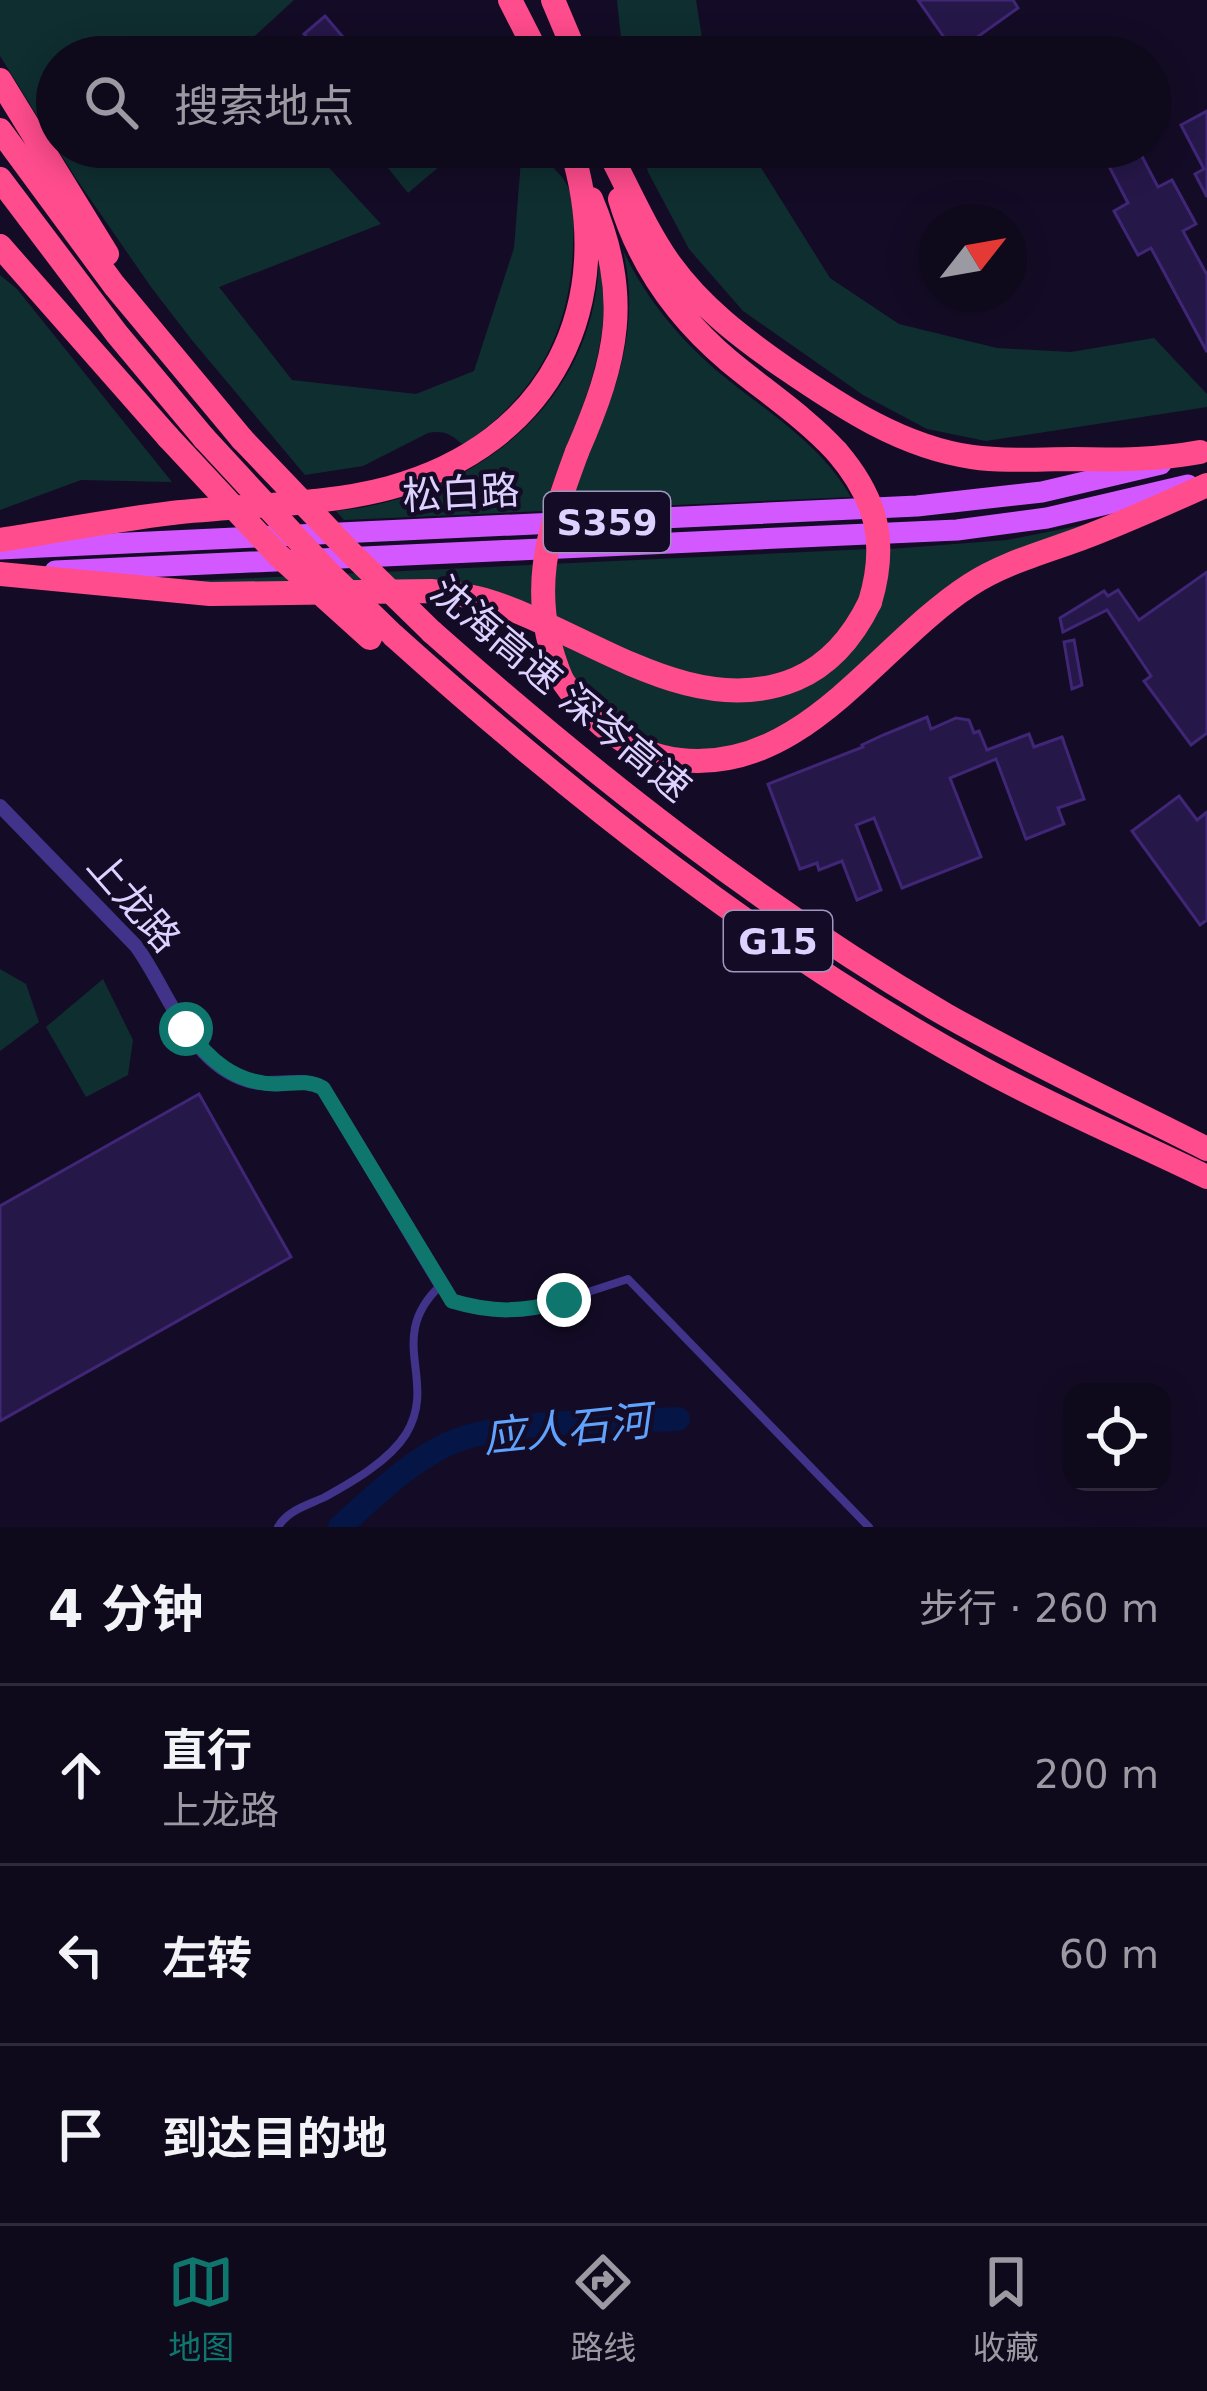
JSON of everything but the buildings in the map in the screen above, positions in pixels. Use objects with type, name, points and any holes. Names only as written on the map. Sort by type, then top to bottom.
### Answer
[{"type":"highway","points":[[510,0],[528,36]]},
{"type":"highway","points":[[553,0],[568,36]]},
{"type":"highway","points":[[0,80],[36,139]]},
{"type":"highway","name":"沈海高速 深岑高速","points":[[0,130],[160,344],[242,439],[350,552],[502,694],[624,794],[826,939],[993,1041],[1207,1149]]},
{"type":"highway","points":[[53,168],[160,344]]},
{"type":"highway","points":[[0,545],[171,513],[352,496],[417,480],[471,455],[496,438],[546,384],[573,331],[586,255],[585,205],[577,168]]},
{"type":"highway","points":[[579,168],[614,268],[613,350],[554,515],[542,576],[544,629],[562,680],[593,719],[659,757],[716,761],[745,755],[784,737],[820,713],[936,611],[988,575],[1114,526],[1207,482]]},
{"type":"highway","points":[[0,573],[210,594],[458,594],[507,608],[676,680],[725,692],[779,686],[830,659],[850,638],[870,602],[879,561],[876,523],[863,487],[837,452],[706,340],[660,286],[630,230],[614,168]]},
{"type":"highway","points":[[618,168],[654,239],[695,294],[745,340],[876,425],[908,440],[974,457],[1134,460],[1203,451]]},
{"type":"highway","name":"沈海高速 深岑高速","points":[[0,179],[81,289],[203,438],[382,637],[688,878],[879,1007],[982,1068],[1207,1177]]},
{"type":"highway","points":[[0,246],[278,555],[382,637]]},
{"type":"main road","name":"松白路","points":[[0,545],[917,506],[1042,492],[1203,451]]},
{"type":"main road","name":"松白路","points":[[0,573],[957,530],[1071,513],[1207,482]]},
{"type":"street","name":"上龙路","points":[[0,806],[136,946],[204,1053],[228,1072],[250,1081],[314,1083],[323,1088],[441,1285]]},
{"type":"lane","points":[[278,1527],[293,1512],[364,1473],[406,1433],[417,1399],[412,1333],[417,1314],[441,1285],[452,1301],[508,1312],[536,1309],[628,1279],[869,1527]]},
{"type":"green space","points":[[0,0],[294,0],[255,36],[36,36],[36,114],[0,56]]},
{"type":"green space","points":[[617,0],[696,0],[702,36],[621,36]]},
{"type":"green space","points":[[70,168],[329,168],[381,224],[219,287],[292,380],[416,394],[474,371],[514,248],[520,168],[553,168],[565,181],[572,200],[566,304],[530,382],[489,426],[463,445],[447,434],[428,433],[363,466],[305,475],[191,339]]},
{"type":"green space","points":[[388,168],[438,168],[408,193]]},
{"type":"green space","points":[[647,168],[761,168],[830,278],[899,324],[997,348],[1071,352],[1154,338],[1207,394],[1207,407],[986,441],[927,429],[863,395],[743,311],[689,249]]},
{"type":"green space","points":[[623,250],[653,302],[678,333],[809,445],[851,497],[566,510],[605,415],[624,352],[629,286]]},
{"type":"green space","points":[[599,261],[603,293],[597,357],[543,511],[344,520],[336,511],[434,487],[517,436],[549,401],[575,360],[592,313]]},
{"type":"green space","points":[[0,275],[17,289],[172,482],[81,480],[0,510]]},
{"type":"green space","points":[[1108,520],[1036,543],[814,705],[768,735],[720,750],[670,748],[646,741],[603,715],[571,676],[557,640],[701,698],[725,702],[782,695],[810,684],[890,549],[1007,540]]},
{"type":"green space","points":[[869,549],[867,576],[854,613],[823,651],[800,666],[750,681],[706,679],[511,598],[169,582]]},
{"type":"green space","points":[[0,969],[26,984],[39,1022],[0,1051]]},
{"type":"green space","points":[[103,979],[133,1040],[128,1075],[86,1097],[46,1027]]},
{"type":"waterway","name":"应人石河","points":[[340,1527],[420,1460],[474,1435],[562,1423],[678,1419]]},
{"type":"route","points":[[186,1029],[204,1053],[228,1072],[250,1081],[314,1083],[323,1088],[452,1301],[508,1312],[564,1300]]}]
